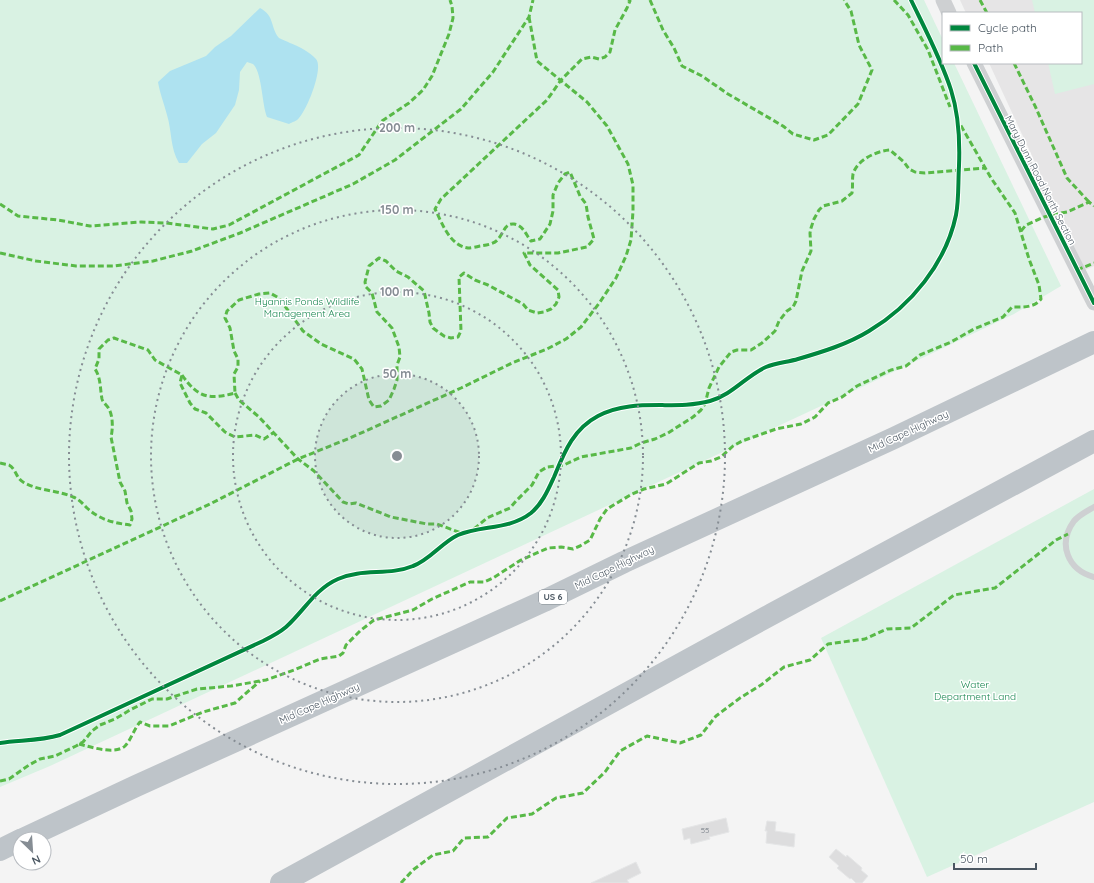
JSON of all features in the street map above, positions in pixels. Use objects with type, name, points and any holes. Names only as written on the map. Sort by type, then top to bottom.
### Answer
[{"type":"highway","name":"Mid Cape Highway","points":[[40,831],[544,601],[631,558],[834,466],[1087,346]]},
{"type":"highway","points":[[281,883],[772,614],[1094,441]]},
{"type":"highway","points":[[0,850],[12,844]]},
{"type":"street","points":[[942,0],[948,12]]},
{"type":"street","name":"Mary Dunn Road North Section","points":[[974,64],[1094,303]]},
{"type":"lane","points":[[1094,507],[1084,512],[1074,521],[1068,534],[1066,548],[1067,555],[1072,564],[1086,575],[1094,576]]},
{"type":"shaded area","points":[[960,0],[1094,0],[1094,266],[1085,270],[989,64],[1082,64],[1082,12],[966,12]]},
{"type":"green space","name":"Hyannis Ponds Wildlife Management Area","points":[[0,0],[924,0],[942,38],[942,64],[954,64],[1061,286],[1014,314],[864,386],[50,766],[0,787]]},
{"type":"green space","points":[[1032,0],[1094,0],[1094,84],[1055,94],[1048,64],[1082,64],[1082,12],[1035,12]]},
{"type":"green space","name":"Water Department Land","points":[[1094,489],[1094,802],[927,877],[821,638]]},
{"type":"water","points":[[260,8],[265,11],[270,18],[274,30],[279,38],[297,46],[311,54],[316,59],[318,71],[314,89],[306,107],[296,121],[289,124],[267,117],[256,68],[253,64],[247,62],[240,72],[239,90],[235,105],[216,133],[202,144],[187,163],[179,163],[174,151],[169,121],[158,82],[170,71],[206,56],[215,47],[231,36]]},
{"type":"building","points":[[726,818],[729,832],[709,837],[710,839],[691,844],[690,838],[684,840],[682,829]]},
{"type":"building","points":[[767,821],[776,822],[775,831],[795,834],[794,847],[766,843],[767,831],[765,831]]},
{"type":"building","points":[[836,849],[846,857],[847,855],[862,868],[861,870],[868,876],[862,883],[856,883],[837,868],[839,866],[829,857]]},
{"type":"building","points":[[636,862],[641,873],[627,880],[629,883],[591,883]]},
{"type":"marked path","points":[[0,204],[18,216],[58,220],[90,226],[141,222],[166,223],[213,229],[229,225],[359,155],[382,121],[409,103],[423,90],[432,76],[449,34],[453,18],[450,0]]},
{"type":"marked path","points":[[0,253],[36,261],[76,266],[114,266],[153,261],[192,251],[240,233],[353,184],[395,160],[461,109],[493,72],[529,17],[533,0]]},
{"type":"marked path","points":[[182,375],[199,393],[211,396],[235,393],[234,374],[238,367],[238,359],[234,351],[230,328],[225,318],[227,311],[239,300],[259,294],[270,293],[279,298],[303,331],[321,344],[354,359],[362,369],[369,400],[374,407],[381,406],[389,400],[394,389],[397,380],[397,365],[400,357],[399,347],[392,328],[377,312],[372,293],[366,287],[365,282],[369,266],[379,258],[386,261],[396,271],[408,277],[424,291],[430,322],[433,328],[444,336],[451,338],[458,337],[461,331],[459,277],[464,273],[523,304],[528,310],[537,313],[551,309],[556,304],[559,297],[558,290],[530,265],[524,253],[558,253],[587,247],[594,239],[586,204],[580,196],[570,172],[565,174],[558,183],[553,195],[553,211],[550,224],[540,239],[531,241],[520,226],[511,224],[507,226],[499,238],[493,243],[468,248],[456,243],[451,238],[435,209],[441,199],[547,100],[561,80],[582,59],[591,57],[599,59],[605,57],[610,52],[615,30],[627,8],[630,1],[628,0]]},
{"type":"marked path","points":[[650,0],[663,30],[674,48],[682,66],[702,76],[728,94],[783,126],[793,134],[814,140],[828,135],[858,104],[872,70],[859,45],[851,11],[844,0]]},
{"type":"marked path","points":[[894,0],[908,15],[928,50],[950,107]]},
{"type":"marked path","points":[[980,0],[986,12]]},
{"type":"marked path","points":[[0,601],[210,504],[298,459],[350,438],[461,388],[512,363],[547,349],[566,339],[581,327],[616,278],[626,256],[631,240],[633,185],[628,164],[607,126],[587,102],[537,61],[529,17]]},
{"type":"marked path","points":[[1014,64],[1067,178],[1089,202]]},
{"type":"marked path","points":[[0,781],[9,779],[40,759],[55,756],[76,746],[83,742],[92,731],[100,725],[115,719],[152,699],[167,699],[197,689],[231,686],[266,680],[320,659],[339,656],[343,653],[346,645],[374,620],[413,610],[432,599],[470,582],[484,582],[521,560],[548,548],[561,547],[573,549],[580,546],[590,540],[600,519],[607,509],[632,494],[644,489],[666,484],[699,463],[711,461],[721,457],[733,446],[742,441],[776,429],[801,424],[815,417],[828,403],[842,397],[857,386],[891,370],[906,366],[920,355],[1003,317],[1012,307],[1028,306],[1038,302],[1041,299],[1039,285],[1029,259],[1015,213],[991,178],[960,124]]},
{"type":"marked path","points":[[474,529],[487,518],[510,508],[532,485],[539,472],[547,467],[564,465],[581,457],[631,448],[668,433],[701,410],[705,404],[709,388],[719,367],[731,352],[737,350],[751,350],[762,343],[775,331],[779,321],[787,311],[793,307],[796,301],[802,271],[811,251],[810,233],[814,219],[823,206],[842,201],[852,193],[853,174],[858,164],[873,154],[890,150],[904,162],[909,169],[915,172],[925,173],[985,168]]},
{"type":"marked path","points":[[1021,231],[1026,225],[1044,217],[1067,212],[1089,202],[1094,206]]},
{"type":"marked path","points":[[1077,270],[1094,263]]},
{"type":"marked path","points":[[0,463],[9,465],[17,476],[29,485],[73,497],[102,518],[113,522],[130,525],[132,519],[131,511],[127,503],[125,491],[120,482],[111,437],[112,419],[109,409],[103,402],[99,380],[95,369],[99,359],[99,349],[108,340],[114,338],[148,350],[155,360],[182,375],[180,383],[190,403],[195,409],[206,413],[225,432],[235,437],[255,435],[264,439],[273,433]]},
{"type":"marked path","points":[[235,393],[239,400],[259,417],[298,459],[314,471],[343,502],[349,504],[356,503],[391,517],[427,524],[437,524],[461,533]]},
{"type":"marked path","points":[[401,883],[413,870],[433,855],[453,851],[464,838],[488,837],[507,818],[532,814],[556,798],[583,793],[605,772],[620,751],[647,736],[680,743],[701,735],[716,716],[784,667],[810,660],[828,644],[865,639],[887,629],[911,628],[954,595],[995,588],[1056,540],[1068,534]]},
{"type":"marked path","points":[[79,744],[103,750],[121,749],[127,744],[140,722],[150,726],[169,726],[203,712],[235,703],[260,681]]},
{"type":"cycle path","points":[[0,743],[60,735],[263,641],[286,627],[316,594],[330,583],[338,579],[356,574],[404,569],[425,560],[446,542],[458,535],[505,525],[523,518],[531,513],[542,501],[570,442],[589,421],[598,416],[611,410],[625,407],[682,405],[710,401],[732,390],[752,375],[766,367],[816,354],[852,340],[869,331],[899,309],[924,282],[944,250],[951,233],[958,203],[959,138],[954,99],[938,56],[911,0]]},
{"type":"cycle path","points":[[974,64],[1094,303]]}]
